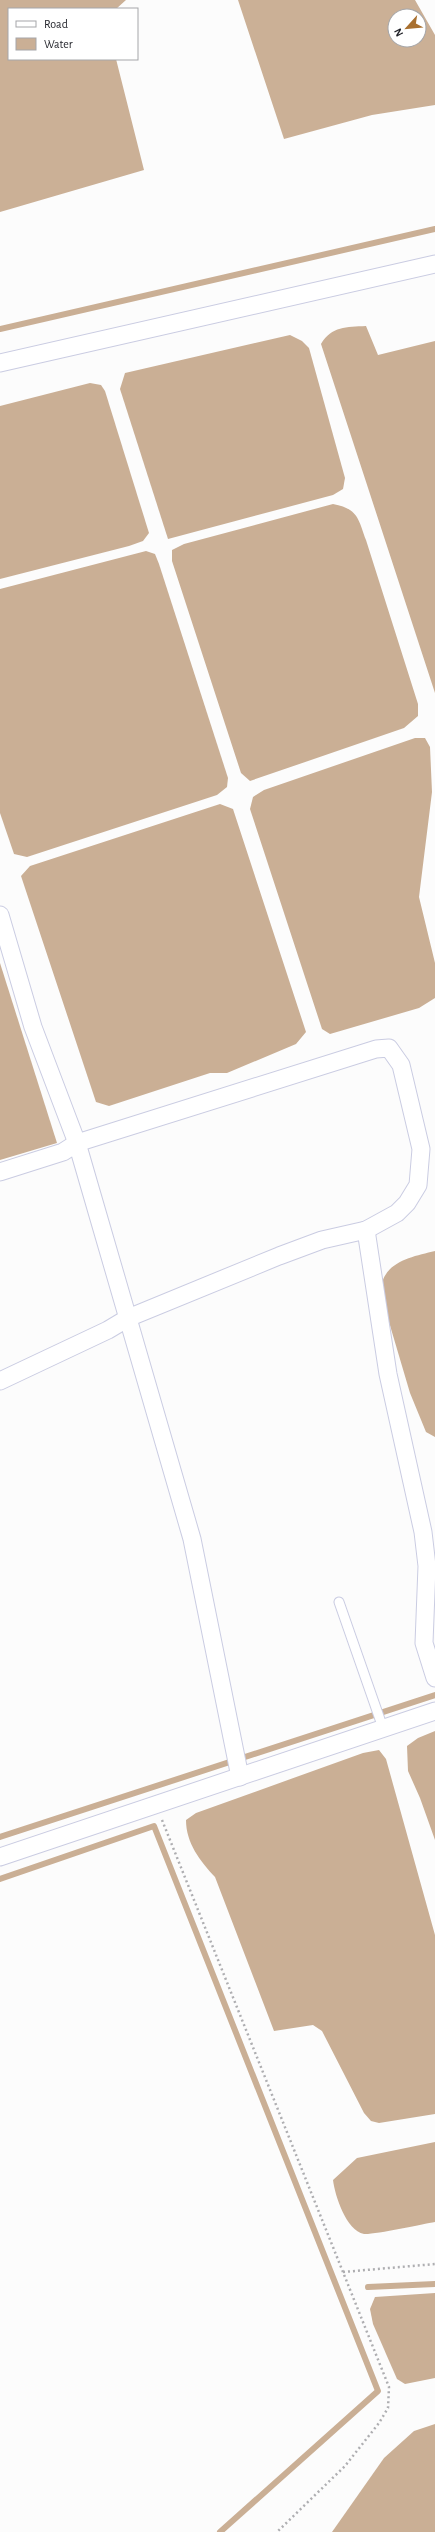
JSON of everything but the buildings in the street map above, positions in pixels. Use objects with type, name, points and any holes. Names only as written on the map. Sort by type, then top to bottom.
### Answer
[{"type":"street","points":[[0,363],[435,264]]},
{"type":"street","points":[[0,915],[33,1027],[77,1142],[192,1539],[240,1777]]},
{"type":"street","points":[[0,1172],[63,1152],[77,1142],[376,1049],[389,1048],[401,1065],[421,1149],[418,1185],[407,1203],[397,1213],[366,1230],[322,1240],[128,1318],[108,1330],[0,1381]]},
{"type":"street","points":[[366,1230],[388,1374],[423,1532],[427,1566],[424,1643],[435,1678]]},
{"type":"street","points":[[0,1857],[435,1710]]},
{"type":"lane","points":[[339,1602],[383,1728]]},
{"type":"path","points":[[156,1805],[389,2387],[388,2408],[345,2466],[277,2532]]},
{"type":"path","points":[[343,2272],[435,2264]]},
{"type":"shaded area","points":[[0,0],[126,0],[117,8],[8,8],[8,60],[116,60],[144,170],[0,212]]},
{"type":"shaded area","points":[[238,0],[415,0],[420,8],[387,8],[387,48],[427,48],[427,21],[435,35],[435,105],[372,115],[284,139]]},
{"type":"water","points":[[366,326],[378,355],[435,341],[435,693],[321,344],[330,334],[340,329],[346,327]]},
{"type":"water","points":[[290,335],[302,341],[309,348],[345,478],[343,489],[333,495],[168,539],[120,389],[125,373]]},
{"type":"water","points":[[90,383],[101,385],[105,391],[149,533],[143,541],[129,546],[0,579],[0,406]]},
{"type":"water","points":[[333,504],[348,509],[359,520],[418,704],[418,716],[404,728],[250,781],[241,773],[172,561],[172,550],[184,544]]},
{"type":"water","points":[[146,551],[155,554],[159,564],[228,778],[227,787],[217,795],[27,857],[14,854],[0,813],[0,589]]},
{"type":"water","points":[[415,738],[425,738],[430,747],[432,792],[419,897],[435,963],[435,998],[419,1008],[330,1034],[322,1029],[250,809],[253,797],[264,790]]},
{"type":"water","points":[[220,804],[233,809],[306,1032],[296,1044],[227,1073],[210,1073],[109,1106],[96,1102],[21,876],[30,866]]},
{"type":"water","points":[[0,963],[57,1143],[0,1160]]},
{"type":"water","points":[[435,1251],[435,1437],[426,1432],[410,1393],[381,1295],[385,1275],[398,1263],[406,1259]]},
{"type":"water","points":[[435,1731],[435,1840],[420,1798],[408,1771],[407,1746],[418,1738]]},
{"type":"water","points":[[379,1750],[386,1759],[435,1935],[435,2114],[379,2123],[371,2121],[364,2113],[322,2031],[313,2025],[274,2031],[215,1877],[204,1865],[191,1844],[188,1836],[186,1820],[196,1813],[363,1753]]},
{"type":"water","points":[[435,2142],[435,2222],[369,2234],[364,2234],[352,2226],[342,2212],[333,2180],[357,2158]]},
{"type":"water","points":[[435,2293],[435,2378],[405,2384],[397,2379],[373,2324],[370,2309],[375,2297]]},
{"type":"water","points":[[435,2424],[435,2532],[332,2532],[384,2458],[414,2431]]},
{"type":"waterway","points":[[0,329],[435,229]]},
{"type":"waterway","points":[[0,1837],[435,1695]]},
{"type":"waterway","points":[[0,1879],[154,1826],[378,2391],[220,2532]]},
{"type":"waterway","points":[[368,2287],[435,2284]]}]
